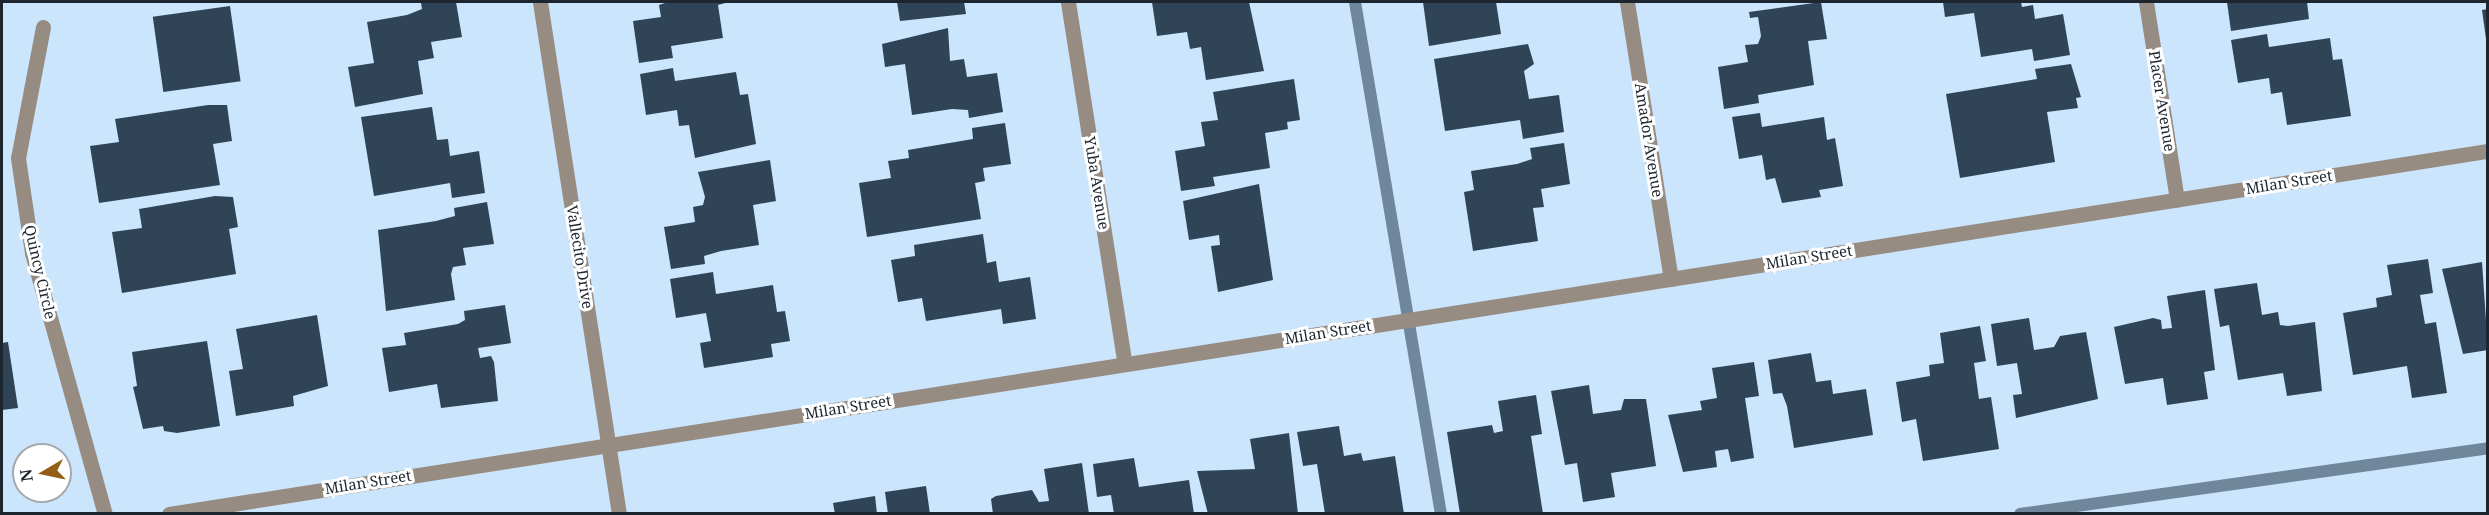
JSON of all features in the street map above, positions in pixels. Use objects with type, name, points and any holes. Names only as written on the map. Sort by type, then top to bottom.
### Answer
[{"type":"street","name":"Vallecito Drive","points":[[540,2],[620,513]]},
{"type":"street","name":"Yuba Avenue","points":[[1068,2],[1125,364]]},
{"type":"street","name":"Amador Avenue","points":[[1627,2],[1671,279]]},
{"type":"street","name":"Placer Avenue","points":[[2146,2],[2178,200]]},
{"type":"street","name":"Quincy Circle","points":[[43,27],[18,158],[32,253],[105,513]]},
{"type":"street","name":"Milan Street","points":[[169,513],[2487,151]]},
{"type":"building","points":[[456,2],[462,37],[431,42],[434,58],[418,61],[423,94],[355,107],[348,67],[374,63],[367,22],[407,15],[422,9],[421,3]]},
{"type":"building","points":[[668,2],[729,2],[718,5],[723,38],[671,46],[673,58],[639,63],[633,21],[661,17],[659,5]]},
{"type":"building","points":[[897,2],[964,2],[966,14],[900,21]]},
{"type":"building","points":[[1152,2],[1249,2],[1264,71],[1206,80],[1201,47],[1190,49],[1187,32],[1157,36]]},
{"type":"building","points":[[1423,2],[1496,2],[1501,34],[1429,46]]},
{"type":"building","points":[[1821,2],[1827,39],[1808,41],[1814,85],[1758,95],[1759,103],[1724,109],[1718,67],[1748,62],[1745,45],[1758,44],[1761,36],[1758,17],[1750,18],[1749,12]]},
{"type":"building","points":[[1943,2],[2021,2],[2022,7],[2033,5],[2035,19],[2063,14],[2070,55],[2034,61],[2032,49],[1981,57],[1974,13],[1945,17]]},
{"type":"building","points":[[2227,2],[2307,2],[2309,19],[2231,31]]},
{"type":"building","points":[[230,6],[241,81],[163,92],[153,17]]},
{"type":"building","points":[[2488,9],[2488,38],[2486,39],[2482,10]]},
{"type":"building","points":[[948,28],[950,61],[964,59],[967,77],[997,73],[1003,112],[969,118],[968,110],[952,109],[912,115],[905,64],[885,67],[882,44]]},
{"type":"building","points":[[2267,34],[2269,47],[2330,38],[2333,60],[2342,59],[2351,116],[2287,125],[2282,92],[2271,94],[2269,78],[2238,83],[2231,40]]},
{"type":"building","points":[[1528,44],[1534,64],[1524,71],[1529,99],[1559,95],[1564,132],[1523,139],[1520,120],[1445,131],[1434,59]]},
{"type":"building","points":[[2071,64],[2081,97],[2076,98],[2078,108],[2047,112],[2055,162],[1960,178],[1946,94],[2037,79],[2035,69]]},
{"type":"building","points":[[673,68],[675,81],[736,72],[740,95],[748,94],[756,144],[695,158],[689,125],[679,126],[677,110],[646,115],[640,74]]},
{"type":"building","points":[[1294,79],[1300,120],[1287,122],[1288,129],[1265,133],[1270,168],[1213,177],[1215,186],[1181,191],[1175,151],[1205,146],[1201,122],[1218,120],[1213,92]]},
{"type":"building","points":[[208,105],[227,105],[232,141],[213,144],[220,185],[99,203],[90,146],[119,142],[115,119]]},
{"type":"building","points":[[432,107],[437,140],[448,139],[450,156],[479,151],[485,193],[452,198],[450,183],[374,196],[361,117]]},
{"type":"building","points":[[1760,113],[1762,127],[1824,117],[1827,140],[1835,138],[1843,186],[1819,190],[1821,197],[1782,203],[1775,178],[1766,180],[1762,155],[1739,159],[1732,117]]},
{"type":"building","points":[[1005,123],[1011,164],[983,168],[985,181],[975,183],[981,219],[867,237],[859,183],[891,178],[888,161],[909,158],[908,150],[973,139],[972,128]]},
{"type":"building","points":[[1564,143],[1570,184],[1541,189],[1544,207],[1533,208],[1538,241],[1473,251],[1464,192],[1474,190],[1471,171],[1517,164],[1532,159],[1530,148]]},
{"type":"building","points":[[770,160],[776,201],[753,205],[759,245],[721,251],[704,256],[705,264],[671,269],[664,227],[695,222],[693,207],[703,205],[705,197],[698,172]]},
{"type":"building","points":[[1259,184],[1273,280],[1218,292],[1211,246],[1220,245],[1219,235],[1189,240],[1183,201]]},
{"type":"building","points":[[215,196],[233,197],[238,227],[229,229],[236,274],[122,293],[112,232],[142,228],[139,209]]},
{"type":"building","points":[[487,202],[494,244],[463,248],[466,265],[453,267],[451,274],[455,300],[386,311],[378,230],[436,221],[455,216],[454,208]]},
{"type":"building","points":[[983,234],[987,263],[996,261],[999,282],[1030,277],[1036,319],[1003,324],[1001,309],[926,321],[922,298],[898,302],[891,260],[915,256],[914,245]]},
{"type":"building","points":[[2428,259],[2433,293],[2420,295],[2425,324],[2436,322],[2447,393],[2412,398],[2407,366],[2353,375],[2343,313],[2377,307],[2376,298],[2392,295],[2387,265]]},
{"type":"building","points":[[2482,262],[2488,350],[2463,354],[2442,269]]},
{"type":"building","points":[[713,272],[716,294],[773,285],[777,312],[785,311],[790,341],[771,344],[773,357],[704,368],[700,343],[711,341],[706,313],[676,318],[670,279]]},
{"type":"building","points":[[2257,283],[2262,315],[2278,312],[2280,325],[2315,322],[2322,391],[2287,396],[2283,373],[2238,380],[2229,325],[2220,327],[2214,289]]},
{"type":"building","points":[[2205,290],[2215,370],[2204,372],[2208,399],[2167,405],[2163,378],[2125,384],[2114,327],[2153,318],[2161,320],[2162,329],[2172,328],[2167,296]]},
{"type":"building","points":[[505,305],[511,343],[478,348],[480,358],[491,356],[494,362],[498,401],[441,408],[437,384],[389,392],[382,348],[406,345],[404,333],[458,324],[465,320],[464,311]]},
{"type":"building","points":[[317,315],[328,386],[293,396],[294,406],[236,416],[229,371],[243,369],[236,329]]},
{"type":"building","points":[[2029,318],[2034,350],[2054,347],[2060,336],[2086,332],[2098,399],[2016,418],[2013,395],[2022,394],[2017,363],[1997,366],[1991,324]]},
{"type":"building","points":[[1980,326],[1986,361],[1974,363],[1979,399],[1991,397],[1999,449],[1923,461],[1916,419],[1902,422],[1896,382],[1930,376],[1929,365],[1944,363],[1940,333]]},
{"type":"building","points":[[207,341],[220,426],[177,433],[164,431],[163,426],[143,429],[133,387],[137,386],[132,352]]},
{"type":"building","points":[[8,342],[18,408],[2,410],[2,343]]},
{"type":"building","points":[[1811,353],[1816,382],[1831,380],[1833,394],[1866,389],[1873,435],[1794,448],[1787,406],[1782,393],[1773,394],[1768,360]]},
{"type":"building","points":[[1754,362],[1759,396],[1745,398],[1754,458],[1731,462],[1728,449],[1715,451],[1717,467],[1683,472],[1668,415],[1702,410],[1700,401],[1717,398],[1712,368]]},
{"type":"building","points":[[1589,385],[1593,414],[1621,410],[1624,399],[1646,399],[1656,466],[1611,473],[1615,497],[1583,502],[1577,463],[1565,465],[1551,391]]},
{"type":"building","points":[[1536,395],[1542,434],[1531,436],[1543,514],[1460,514],[1447,432],[1492,425],[1494,433],[1503,431],[1498,401]]},
{"type":"building","points":[[1339,426],[1344,456],[1361,453],[1363,461],[1395,456],[1404,514],[1325,514],[1317,464],[1303,466],[1297,432]]},
{"type":"building","points":[[1289,433],[1298,514],[1208,514],[1197,471],[1255,469],[1250,439]]},
{"type":"building","points":[[1134,458],[1139,487],[1189,480],[1194,514],[1114,514],[1111,495],[1097,497],[1093,464]]},
{"type":"building","points":[[1082,463],[1089,514],[993,514],[991,499],[996,496],[1032,490],[1039,502],[1049,501],[1044,469]]},
{"type":"building","points":[[926,486],[930,514],[888,514],[885,492]]},
{"type":"building","points":[[875,496],[877,514],[835,514],[833,503]]},
{"type":"waterway","points":[[1355,2],[1441,514]]},
{"type":"waterway","points":[[2020,514],[2488,448]]}]
